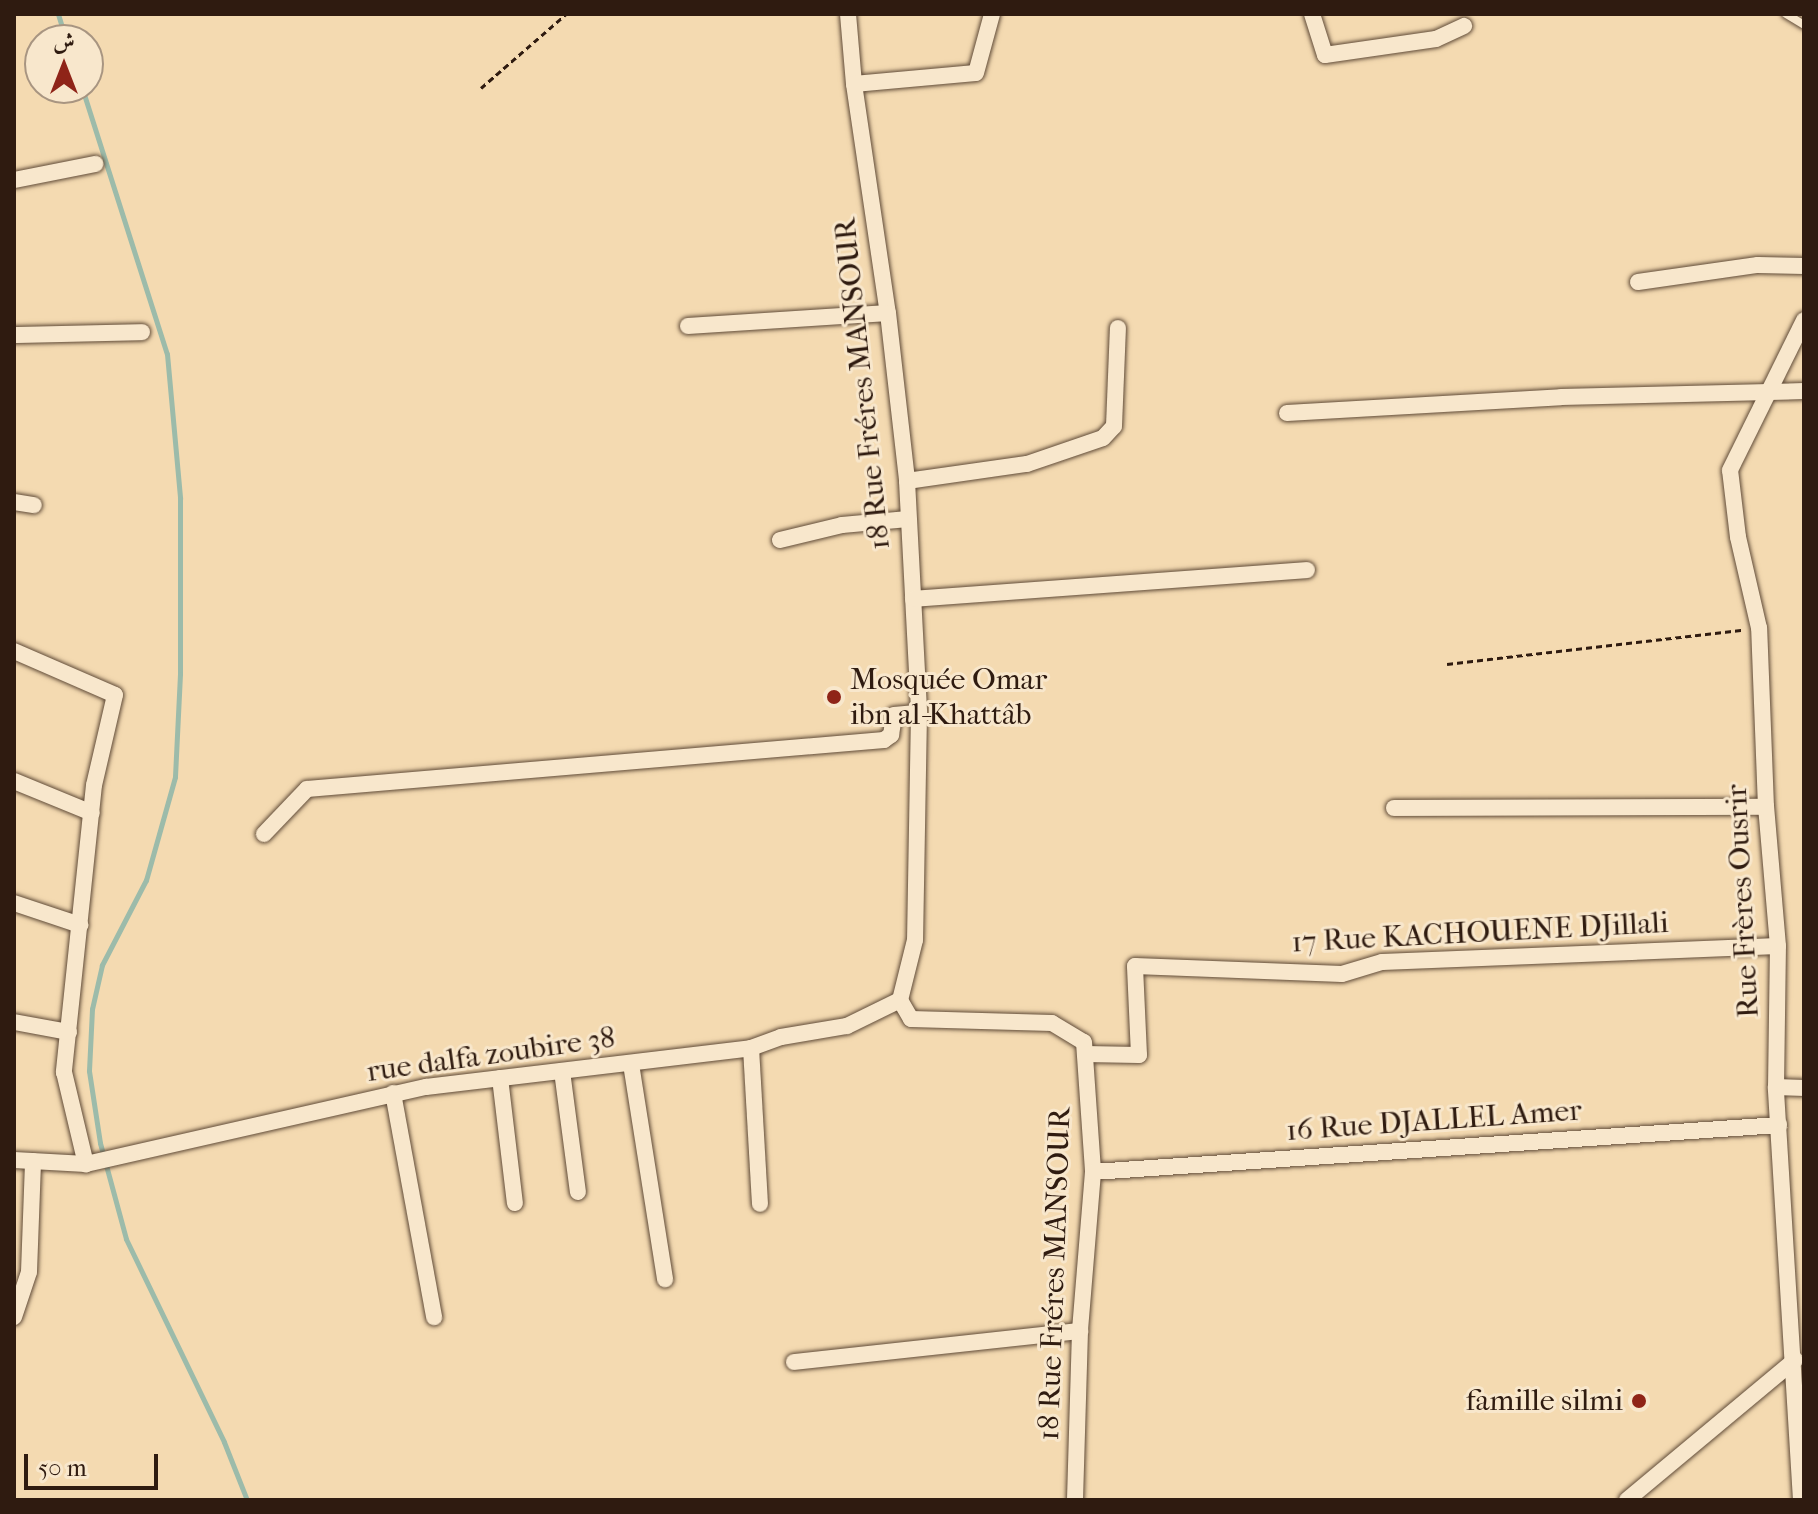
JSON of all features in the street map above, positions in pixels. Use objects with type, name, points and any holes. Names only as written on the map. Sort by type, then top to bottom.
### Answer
[{"type":"street","name":"18 Rue Fréres MANSOUR","points":[[848,14],[854,84],[888,313],[907,481],[919,713],[915,940],[900,1000]]},
{"type":"street","points":[[854,84],[976,73],[992,14]]},
{"type":"street","points":[[1312,14],[1325,55],[1436,39],[1464,26]]},
{"type":"street","points":[[14,180],[95,164]]},
{"type":"street","points":[[1638,282],[1758,265],[1804,266]]},
{"type":"street","points":[[688,326],[888,313]]},
{"type":"street","name":"Rue Frères Ousrir","points":[[1801,1500],[1795,1360],[1776,1087],[1778,946],[1766,807],[1759,628],[1738,537],[1730,470],[1766,391],[1804,320]]},
{"type":"street","points":[[907,481],[1027,464],[1103,438],[1114,426],[1118,328]]},
{"type":"street","points":[[14,335],[142,332]]},
{"type":"street","points":[[1287,413],[1561,397],[1804,391]]},
{"type":"street","points":[[14,502],[34,505]]},
{"type":"street","points":[[780,540],[842,525],[908,519]]},
{"type":"street","points":[[913,599],[1307,570]]},
{"type":"street","points":[[14,651],[115,695],[94,785],[64,1072],[86,1164]]},
{"type":"street","points":[[264,834],[307,789],[884,740],[891,735],[894,715],[919,713]]},
{"type":"street","points":[[14,781],[92,813]]},
{"type":"street","points":[[1394,808],[1766,807]]},
{"type":"street","points":[[14,903],[80,925]]},
{"type":"street","name":"17 Rue KACHOUENE DJillali","points":[[1085,1054],[1139,1055],[1135,966],[1342,974],[1382,962],[1778,946]]},
{"type":"street","points":[[900,1000],[911,1019],[1052,1023],[1084,1042],[1085,1054]]},
{"type":"street","name":"rue dalfa zoubire 38","points":[[14,1160],[86,1164],[393,1093],[751,1048],[781,1037],[847,1026],[900,1000]]},
{"type":"street","points":[[14,1022],[69,1032]]},
{"type":"street","points":[[751,1048],[760,1204]]},
{"type":"street","name":"18 Rue Fréres MANSOUR","points":[[1075,1500],[1080,1331],[1093,1172],[1085,1054]]},
{"type":"street","points":[[631,1064],[665,1279]]},
{"type":"street","points":[[562,1071],[578,1192]]},
{"type":"street","points":[[500,1078],[515,1203]]},
{"type":"street","points":[[1776,1087],[1804,1088]]},
{"type":"street","points":[[393,1093],[434,1317]]},
{"type":"street","name":"16 Rue DJALLEL Amer","points":[[1093,1172],[1779,1125]]},
{"type":"street","points":[[14,1317],[29,1272],[33,1161]]},
{"type":"street","points":[[794,1362],[1080,1331]]},
{"type":"street","points":[[1627,1500],[1795,1360]]},
{"type":"lane","points":[[1786,14],[1804,25]]},
{"type":"path","points":[[481,88],[566,14]]},
{"type":"path","points":[[1447,664],[1759,628]]},
{"type":"waterway","points":[[58,14],[61,24]]},
{"type":"waterway","points":[[87,104],[167,354],[180,498],[180,674],[175,777],[146,880],[102,965],[92,1009],[89,1071],[100,1143],[126,1239],[224,1442],[247,1500]]},
{"type":"place","name":"Mosquée Omar ibn al-Khattâb","points":[[834,697]]},
{"type":"place","name":"famille silmi","points":[[1639,1401]]}]
